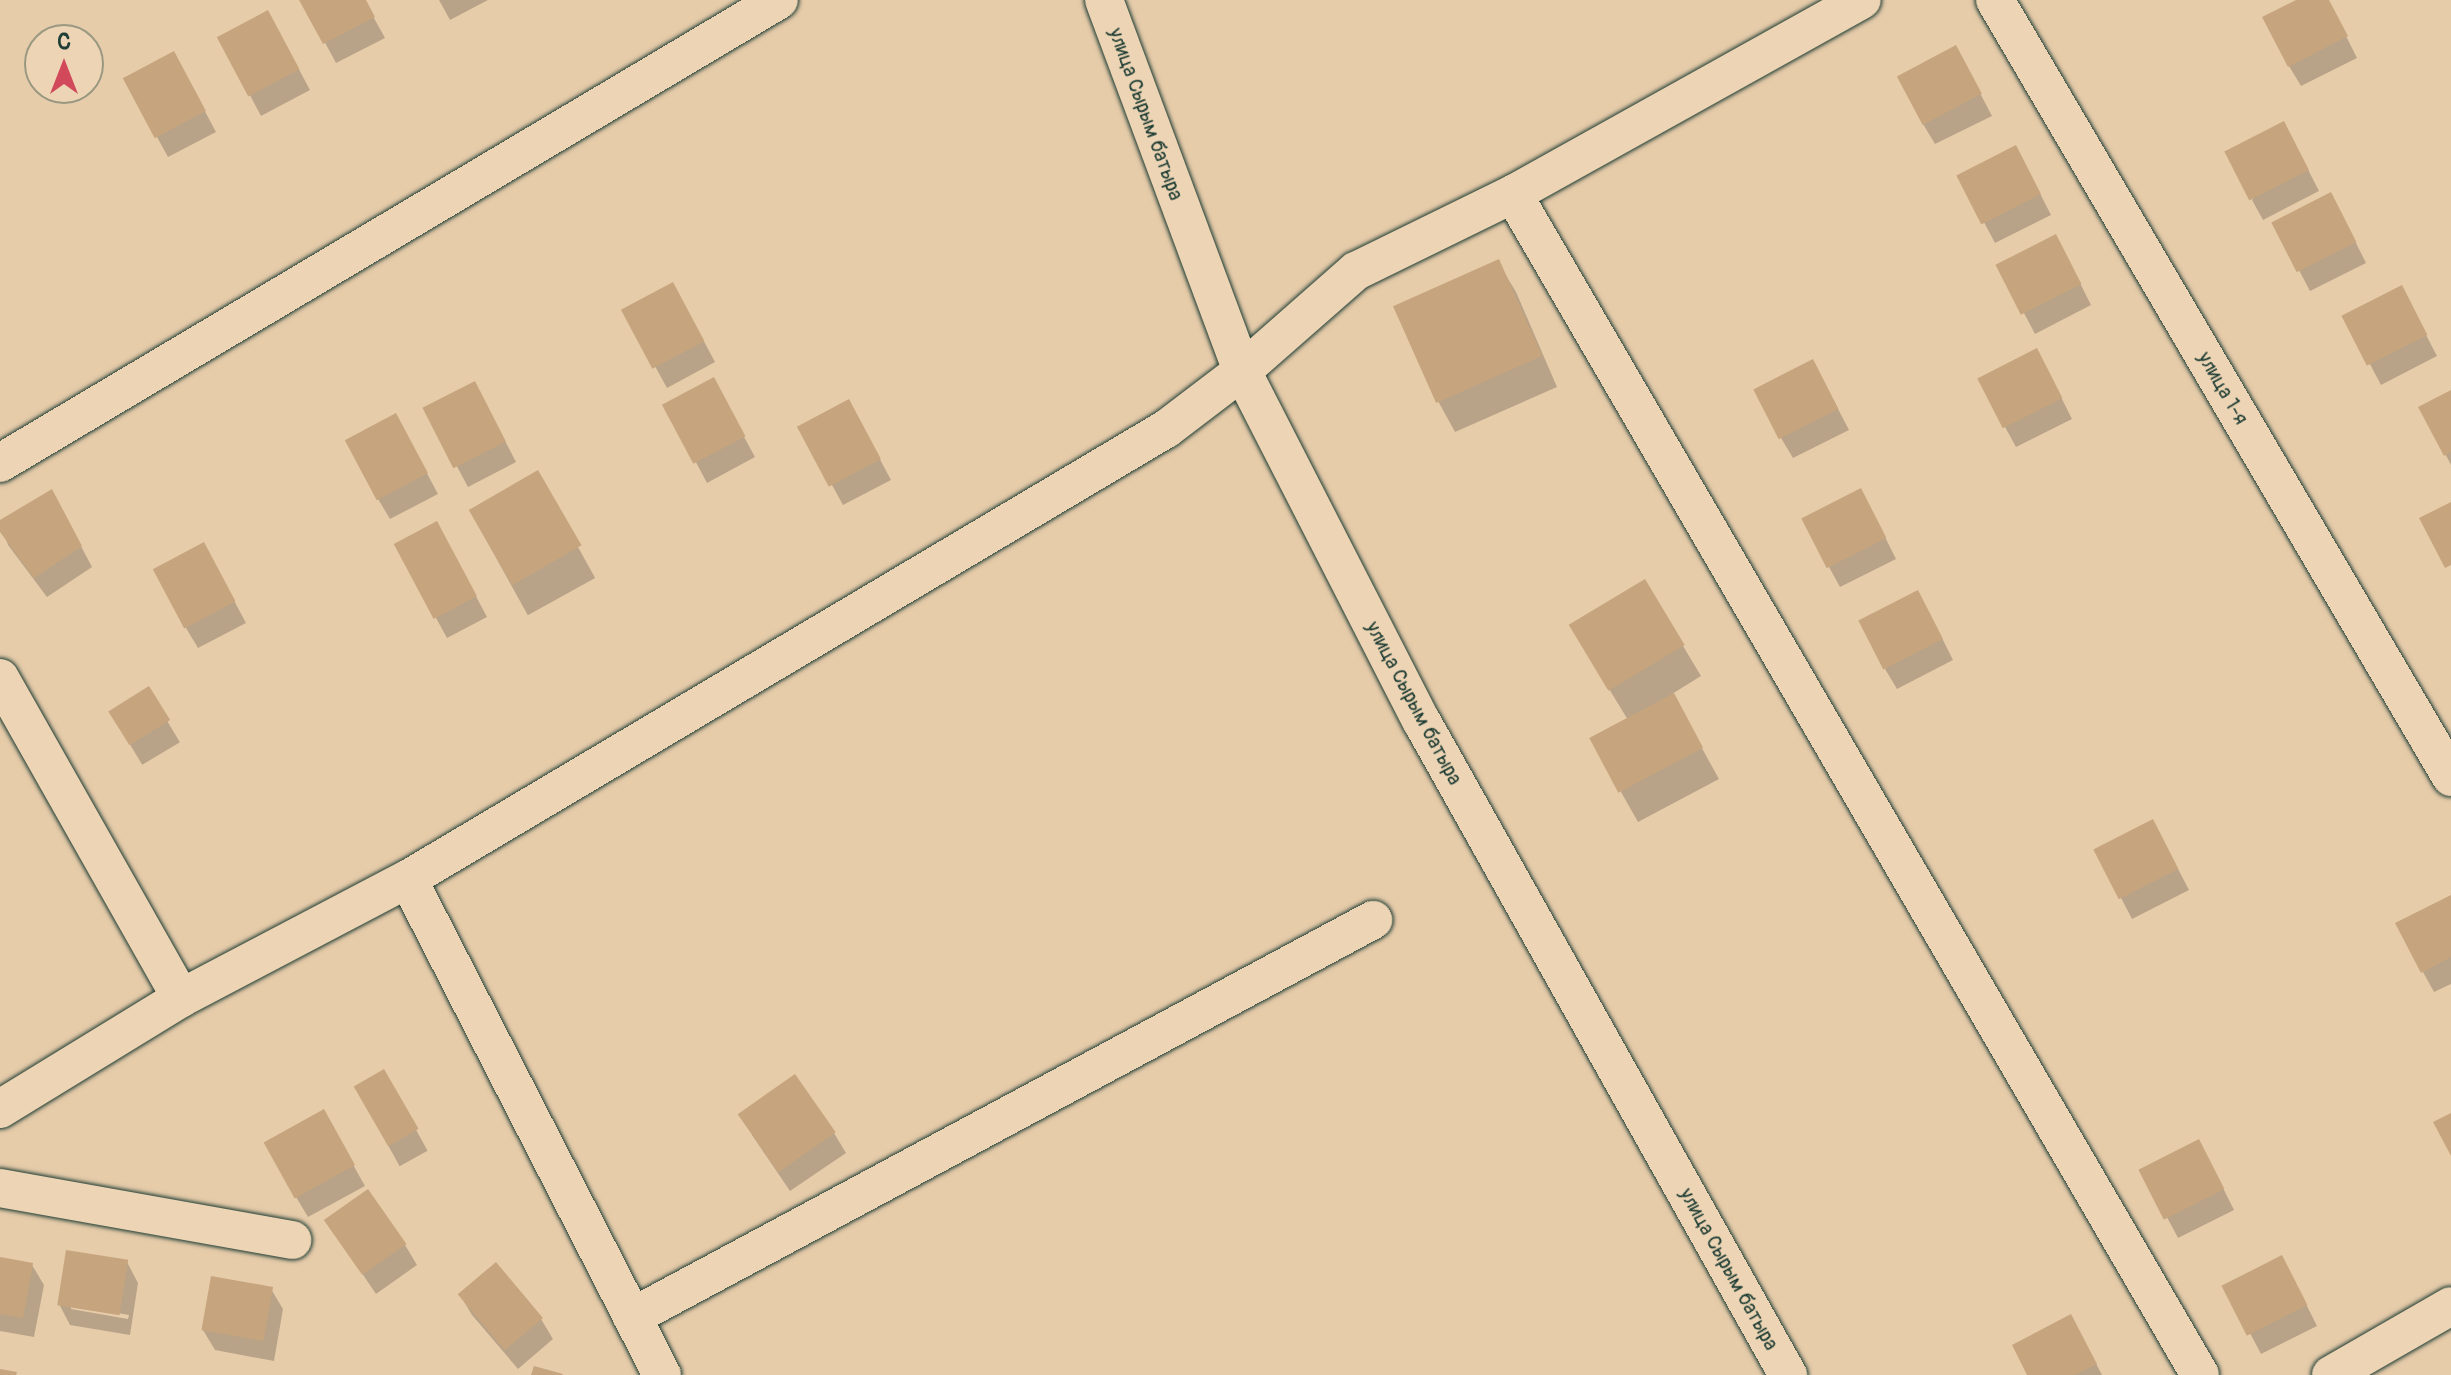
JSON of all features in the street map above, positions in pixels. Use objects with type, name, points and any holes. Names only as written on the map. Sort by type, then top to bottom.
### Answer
[{"type":"street","points":[[0,463],[779,0]]},
{"type":"street","name":"улица Сырым батыра","points":[[1104,0],[1242,371],[1422,722],[1788,1375]]},
{"type":"street","points":[[0,1109],[181,998],[408,879],[1166,429],[1242,371],[1356,271],[1513,194],[1862,0]]},
{"type":"street","name":"улица 1-я","points":[[1995,0],[2451,777]]},
{"type":"street","points":[[1513,194],[2200,1375]]},
{"type":"street","points":[[0,678],[181,998]]},
{"type":"street","points":[[408,879],[662,1375]]},
{"type":"street","points":[[632,1317],[1373,920]]},
{"type":"street","points":[[0,1188],[292,1240]]},
{"type":"street","points":[[2331,1375],[2451,1306]]},
{"type":"building","points":[[299,0],[366,0],[375,17],[323,44]]},
{"type":"building","points":[[2296,0],[2329,0],[2348,36],[2288,67],[2262,17]]},
{"type":"building","points":[[268,10],[299,69],[248,96],[217,37]]},
{"type":"building","points":[[1956,45],[1982,94],[1923,125],[1897,76]]},
{"type":"building","points":[[174,51],[206,111],[155,138],[123,78]]},
{"type":"building","points":[[2284,121],[2309,170],[2249,200],[2224,151]]},
{"type":"building","points":[[2016,145],[2041,194],[1981,224],[1956,175]]},
{"type":"building","points":[[2331,192],[2356,242],[2297,272],[2271,222]]},
{"type":"building","points":[[2056,234],[2081,284],[2021,315],[1995,265]]},
{"type":"building","points":[[1499,259],[1542,356],[1436,403],[1393,306]]},
{"type":"building","points":[[673,282],[704,341],[652,369],[621,310]]},
{"type":"building","points":[[2402,285],[2427,335],[2367,366],[2341,316]]},
{"type":"building","points":[[2037,348],[2062,398],[2003,428],[1977,378]]},
{"type":"building","points":[[1813,359],[1838,409],[1779,439],[1753,389]]},
{"type":"building","points":[[714,377],[745,436],[693,464],[662,405]]},
{"type":"building","points":[[475,381],[506,442],[453,468],[422,408]]},
{"type":"building","points":[[2451,390],[2451,452],[2444,456],[2418,407]]},
{"type":"building","points":[[849,399],[881,459],[829,487],[797,427]]},
{"type":"building","points":[[396,413],[428,473],[377,500],[345,440]]},
{"type":"building","points":[[538,470],[582,545],[512,585],[469,510]]},
{"type":"building","points":[[1861,488],[1886,538],[1827,568],[1801,518]]},
{"type":"building","points":[[52,489],[82,546],[34,578],[0,532],[0,520]]},
{"type":"building","points":[[2451,502],[2451,565],[2445,568],[2419,518]]},
{"type":"building","points":[[437,521],[477,596],[434,619],[394,544]]},
{"type":"building","points":[[204,542],[235,601],[184,628],[153,569]]},
{"type":"building","points":[[1645,579],[1685,645],[1608,691],[1569,625]]},
{"type":"building","points":[[1918,590],[1943,639],[1883,669],[1858,620]]},
{"type":"building","points":[[149,686],[170,720],[129,745],[108,711]]},
{"type":"building","points":[[1674,693],[1703,748],[1618,793],[1589,738]]},
{"type":"building","points":[[2153,819],[2178,869],[2119,899],[2093,849]]},
{"type":"building","points":[[2451,895],[2451,957],[2421,973],[2395,923]]},
{"type":"building","points":[[384,1069],[418,1129],[388,1146],[354,1086]]},
{"type":"building","points":[[795,1074],[836,1132],[778,1172],[738,1114]]},
{"type":"building","points":[[324,1109],[355,1165],[295,1198],[264,1142]]},
{"type":"building","points":[[2451,1113],[2451,1156],[2433,1122]]},
{"type":"building","points":[[2199,1139],[2224,1189],[2164,1220],[2138,1170]]},
{"type":"building","points":[[368,1189],[406,1244],[362,1275],[324,1220]]},
{"type":"building","points":[[66,1250],[128,1260],[119,1315],[57,1305]]},
{"type":"building","points":[[2282,1255],[2307,1305],[2247,1336],[2221,1286]]},
{"type":"building","points":[[0,1257],[33,1263],[23,1318],[0,1314]]},
{"type":"building","points":[[496,1262],[543,1318],[505,1350],[458,1294]]},
{"type":"building","points":[[211,1276],[273,1287],[263,1341],[201,1330]]},
{"type":"building","points":[[2071,1314],[2097,1364],[2075,1375],[2027,1375],[2012,1345]]},
{"type":"building","points":[[534,1366],[563,1374],[531,1375]]},
{"type":"building","points":[[0,1369],[17,1372],[16,1375],[0,1375]]}]
